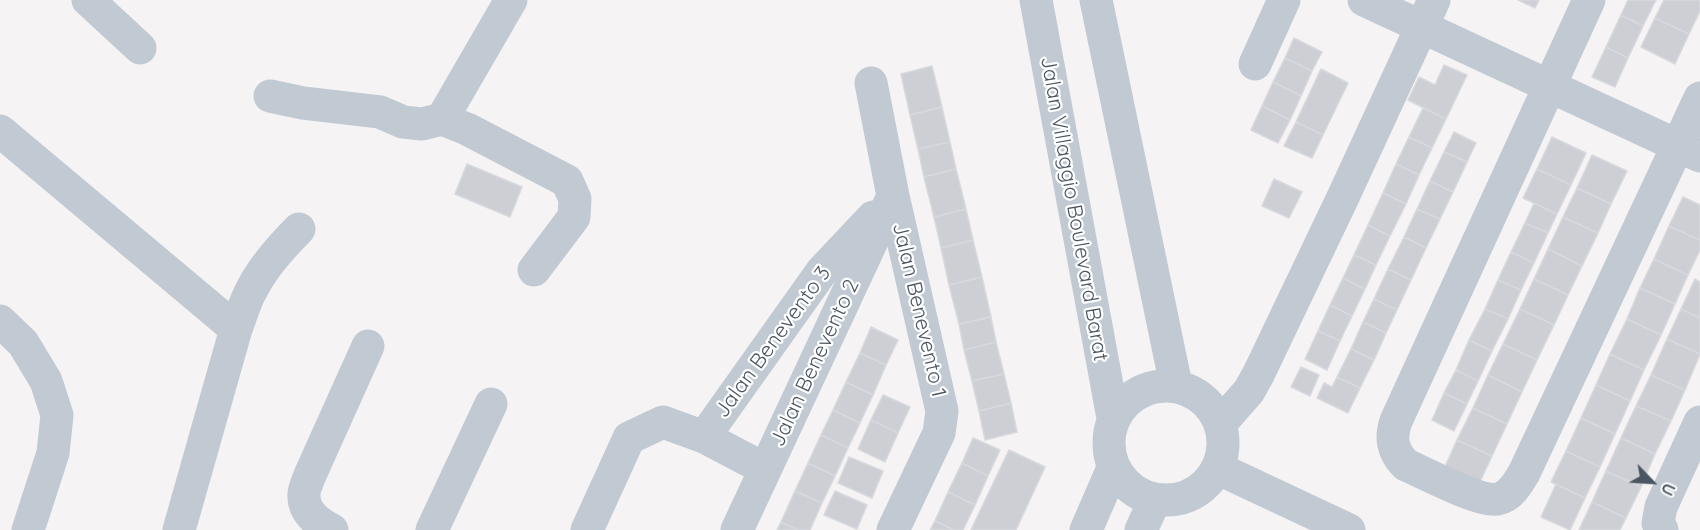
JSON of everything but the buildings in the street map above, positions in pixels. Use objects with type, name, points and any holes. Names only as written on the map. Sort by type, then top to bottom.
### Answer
[{"type":"street","points":[[88,0],[140,48]]},
{"type":"street","points":[[442,119],[511,0]]},
{"type":"street","name":"Jalan Villaggio Boulevard Barat","points":[[1036,0],[1113,418]]},
{"type":"street","points":[[1096,0],[1176,385]]},
{"type":"street","points":[[1255,64],[1284,0]]},
{"type":"street","points":[[1365,0],[1428,13],[1549,86],[1689,151]]},
{"type":"street","points":[[1589,0],[1396,421],[1391,434],[1392,445],[1398,457],[1406,465],[1480,498],[1497,499],[1516,487],[1689,151],[1700,98]]},
{"type":"street","points":[[1220,424],[1249,391],[1259,373],[1428,13]]},
{"type":"street","name":"Jalan Benevento 1","points":[[871,83],[893,196],[942,411],[939,433],[893,530]]},
{"type":"street","points":[[270,96],[303,103],[380,112],[403,123],[422,124],[442,119],[467,129],[567,181],[575,199],[574,217],[534,270]]},
{"type":"street","points":[[0,131],[236,329]]},
{"type":"street","name":"Jalan Benevento 3","points":[[704,437],[822,271],[893,196]]},
{"type":"street","name":"Jalan Benevento 2","points":[[737,530],[893,196]]},
{"type":"street","points":[[179,530],[236,329],[252,288],[282,246],[299,229]]},
{"type":"street","points":[[0,321],[23,343],[46,381],[57,415],[53,453],[27,530]]},
{"type":"street","points":[[332,530],[317,522],[307,510],[304,494],[368,346]]},
{"type":"street","points":[[1176,385],[1203,398],[1220,424],[1223,446],[1217,468],[1202,487],[1180,499],[1155,500],[1131,489],[1113,468],[1107,443],[1113,418],[1139,391],[1176,385]]},
{"type":"street","points":[[432,530],[491,404]]},
{"type":"street","points":[[587,530],[629,438],[663,422],[704,437],[765,469]]},
{"type":"street","points":[[1662,530],[1658,523],[1661,507],[1700,422]]},
{"type":"street","points":[[1086,530],[1113,468]]},
{"type":"street","points":[[1217,468],[1349,530]]},
{"type":"street","points":[[1142,530],[1155,500]]}]
